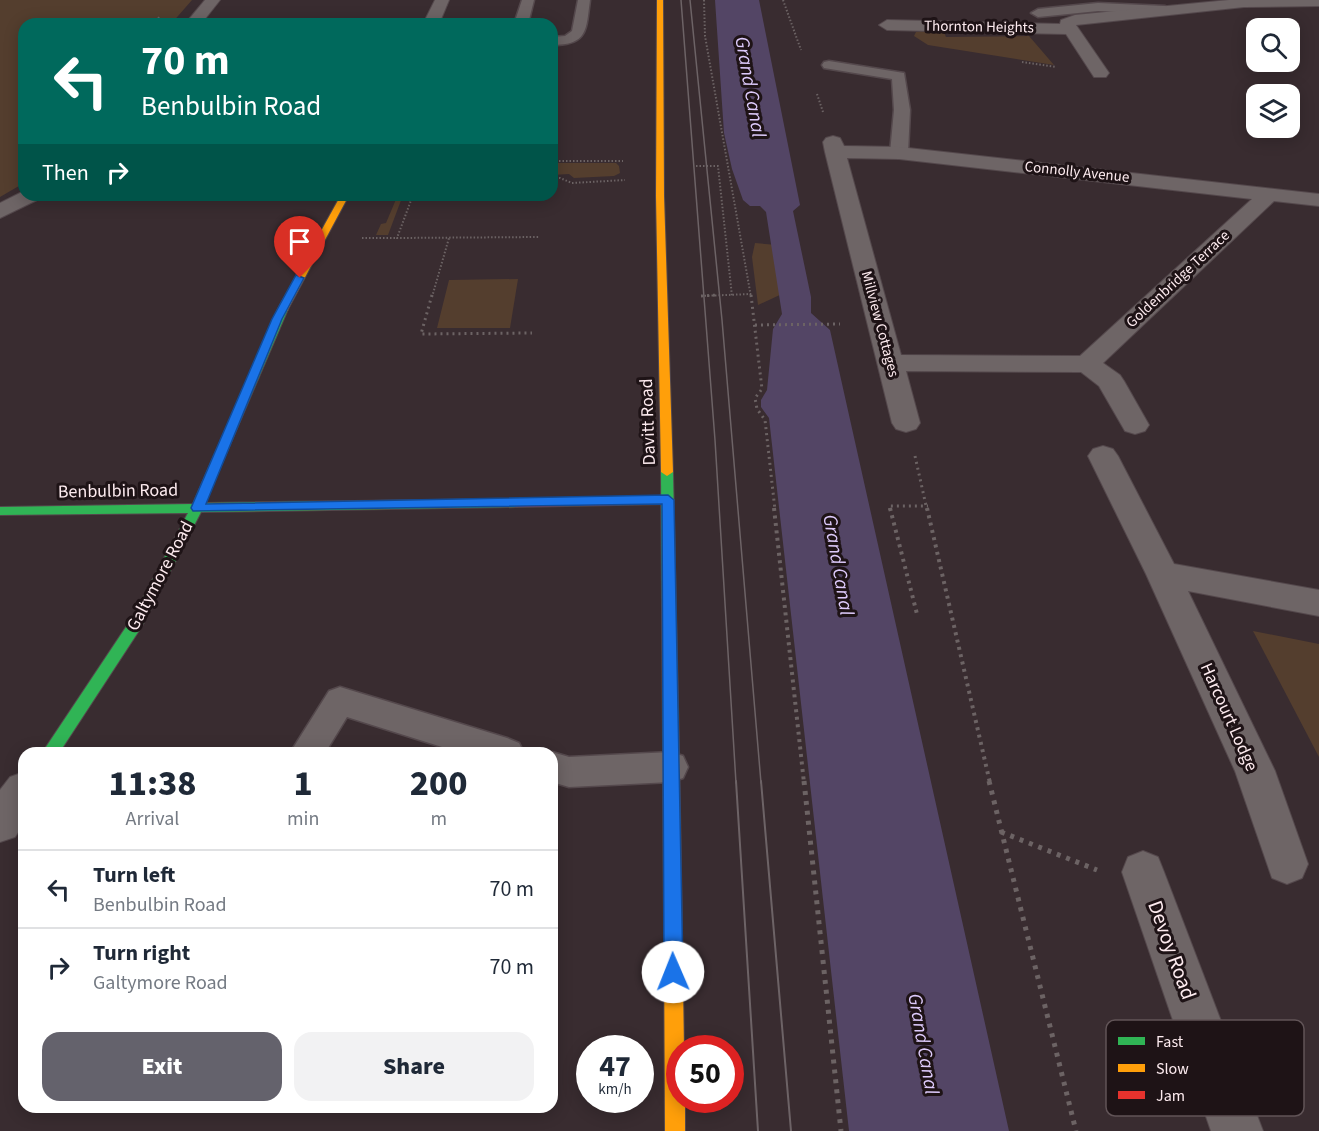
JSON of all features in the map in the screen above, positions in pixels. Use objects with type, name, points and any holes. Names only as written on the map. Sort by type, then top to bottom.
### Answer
[{"type":"main road","name":"Davitt Road","points":[[660,0],[662,297],[668,500],[675,1131]]},
{"type":"main road","name":"Galtymore Road","points":[[54,747],[138,622],[197,508],[277,319],[342,201]]},
{"type":"main road","name":"Benbulbin Road","points":[[0,511],[668,500]]},
{"type":"street","points":[[198,18],[213,0]]},
{"type":"street","points":[[434,18],[442,0]]},
{"type":"street","name":"Thornton Heights","points":[[887,25],[1070,29],[1067,23],[1075,20],[1157,11],[1244,3],[1319,2]]},
{"type":"street","points":[[1070,29],[1100,73]]},
{"type":"street","name":"Connolly Avenue","points":[[834,147],[1319,200]]},
{"type":"street","name":"Millview Cottages","points":[[834,147],[906,423]]},
{"type":"street","name":"Goldenbridge Terrace","points":[[1088,364],[1268,195]]},
{"type":"street","points":[[0,212],[21,201]]},
{"type":"street","points":[[892,363],[1088,364],[1110,381],[1135,425]]},
{"type":"street","name":"Harcourt Lodge","points":[[1103,456],[1163,574],[1255,771],[1287,864]]},
{"type":"street","points":[[1163,574],[1319,603]]},
{"type":"street","points":[[0,823],[18,798]]},
{"type":"street","name":"Devoy Road","points":[[1143,872],[1197,1020]]},
{"type":"street","name":"Devoy Road","points":[[1232,1116],[1237,1131]]},
{"type":"lane","points":[[523,18],[528,0]]},
{"type":"lane","points":[[558,40],[567,40],[579,32],[584,0]]},
{"type":"lane","points":[[1039,15],[1157,11]]},
{"type":"lane","points":[[829,65],[899,76],[902,110],[899,153]]},
{"type":"lane","points":[[311,747],[340,701],[488,747]]},
{"type":"lane","points":[[558,769],[569,772],[671,767]]},
{"type":"path","points":[[704,0],[705,36],[755,325],[762,389],[755,398],[757,409],[765,420],[841,1131]]},
{"type":"path","points":[[558,161],[630,160]]},
{"type":"path","points":[[693,166],[718,166],[732,296]]},
{"type":"path","points":[[558,178],[572,183],[630,180]]},
{"type":"path","points":[[397,238],[410,201]]},
{"type":"path","points":[[370,238],[539,237]]},
{"type":"path","points":[[449,238],[421,334],[532,333]]},
{"type":"path","points":[[662,297],[751,294]]},
{"type":"path","points":[[755,325],[850,324]]},
{"type":"path","points":[[906,423],[928,506],[1001,832],[1076,1131]]},
{"type":"path","points":[[917,615],[889,506],[928,506]]},
{"type":"path","points":[[1001,832],[1077,862]]},
{"type":"shaded area","points":[[0,0],[192,0],[176,18],[18,18],[18,186],[0,197]]},
{"type":"shaded area","points":[[943,30],[946,37],[1029,36],[1054,65],[928,45],[914,36],[916,32]]},
{"type":"shaded area","points":[[558,163],[616,163],[620,173],[614,176],[574,178],[569,174],[558,175]]},
{"type":"shaded area","points":[[395,201],[401,201],[388,235],[376,235],[381,224],[386,223]]},
{"type":"shaded area","points":[[755,243],[777,245],[784,293],[758,305],[752,257]]},
{"type":"shaded area","points":[[518,279],[510,328],[437,328],[449,280]]},
{"type":"shaded area","points":[[1253,631],[1319,644],[1319,757]]},
{"type":"water","name":"Grand Canal","points":[[715,0],[759,0],[800,205],[793,211],[811,297],[811,313],[830,330],[1009,1131],[849,1131],[769,418],[761,407],[761,400],[767,390],[773,329],[782,314],[766,212],[760,206],[750,206],[743,200],[732,169],[724,133]]},
{"type":"tram line","points":[[681,0],[715,440],[736,783]]},
{"type":"tram line","points":[[690,0],[722,320],[761,783]]},
{"type":"tram line","points":[[736,781],[758,1131]]},
{"type":"tram line","points":[[761,781],[791,1131]]},
{"type":"traffic: fast","points":[[54,747],[137,622],[197,508],[283,309]]},
{"type":"traffic: fast","points":[[667,472],[671,750]]},
{"type":"traffic: fast","points":[[0,511],[516,503]]},
{"type":"traffic: slow","points":[[660,0],[660,196],[667,472]]},
{"type":"traffic: slow","points":[[283,309],[342,201]]},
{"type":"traffic: slow","points":[[671,750],[675,1131]]},
{"type":"traffic: jam","points":[[516,503],[668,500]]},
{"type":"route","points":[[300,278],[277,319],[197,508],[668,500],[673,972]]}]
